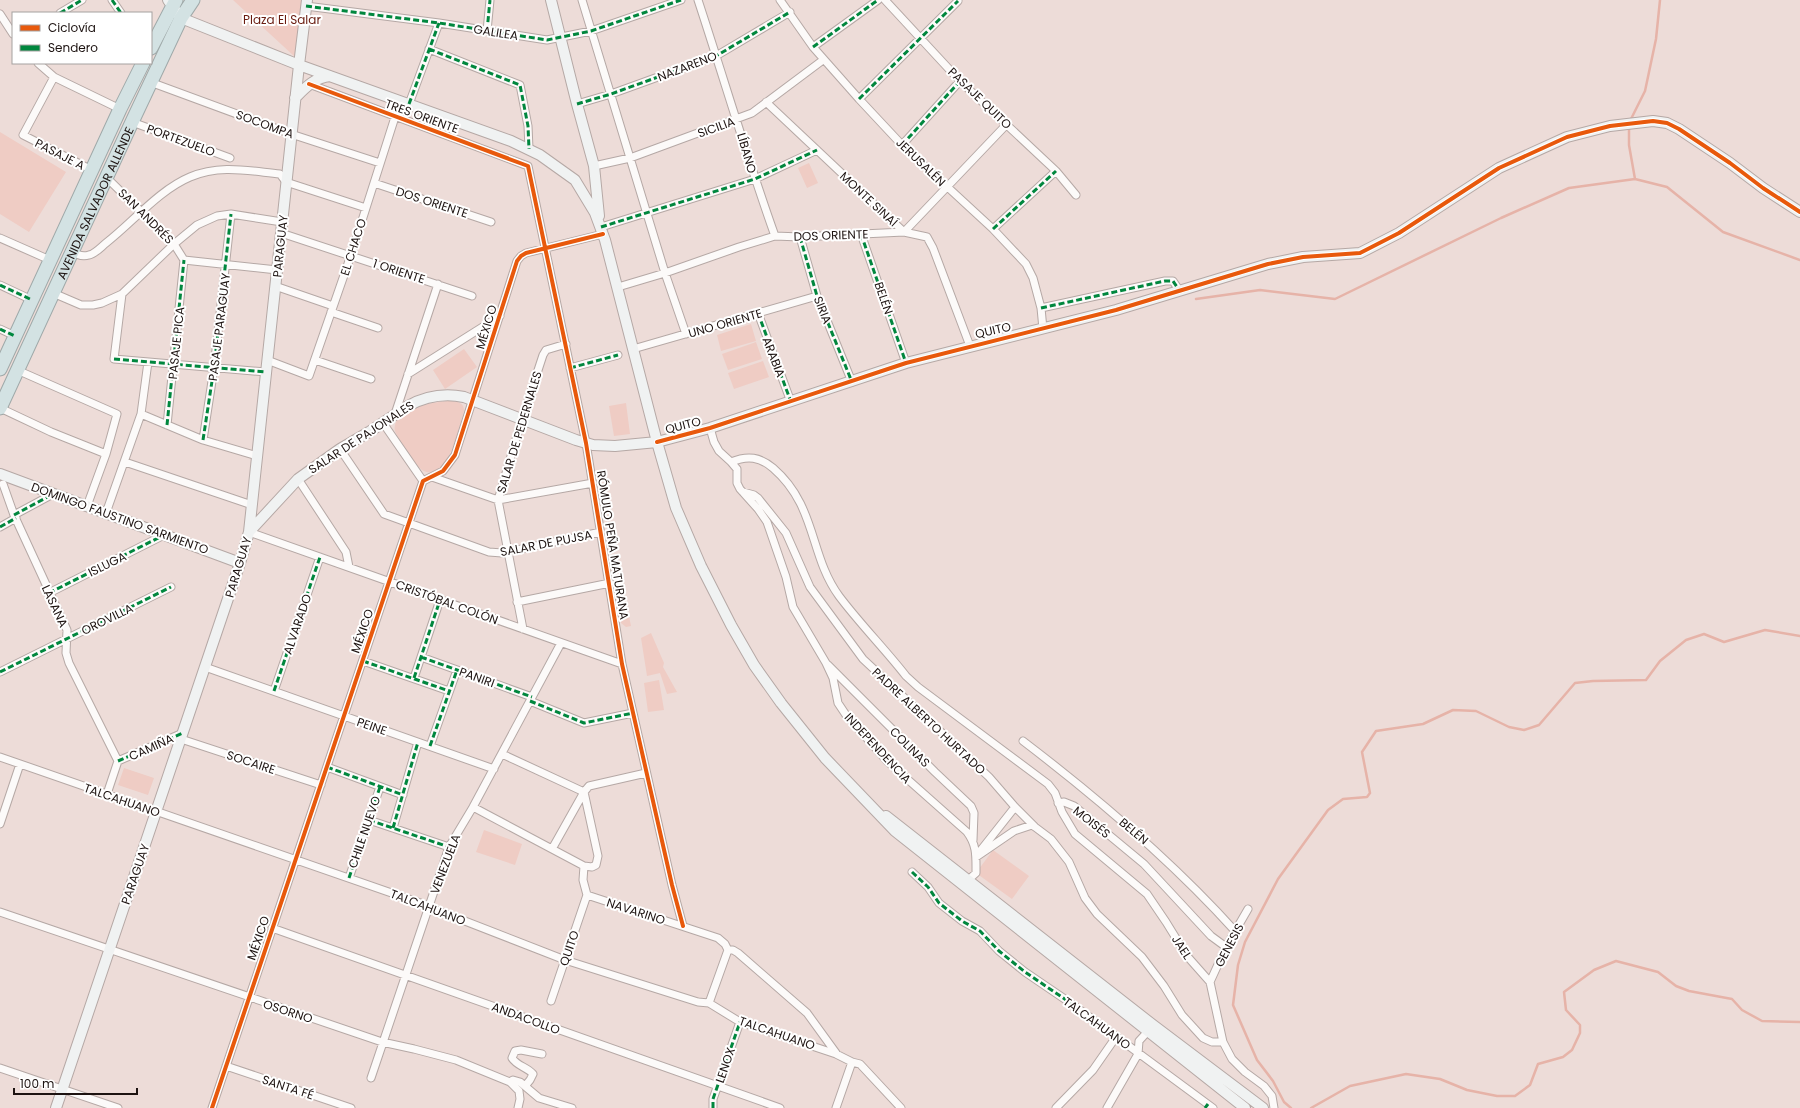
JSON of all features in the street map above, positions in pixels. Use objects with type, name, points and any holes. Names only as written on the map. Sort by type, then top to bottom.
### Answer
[{"type":"highway","name":"AVENIDA SALVADOR ALLENDE","points":[[0,408],[150,82],[181,18],[193,0]]},
{"type":"highway","points":[[152,46],[172,2]]},
{"type":"highway","name":"AVENIDA SALVADOR ALLENDE","points":[[0,369],[120,109],[142,64]]},
{"type":"highway","points":[[33,296],[51,296]]},
{"type":"main road","points":[[551,0],[594,166],[601,228],[618,287],[671,492],[681,520],[711,586],[738,638],[766,682],[797,724],[840,774],[863,797],[883,821],[905,840],[1151,1028],[1263,1108]]},
{"type":"main road","points":[[172,2],[181,18],[299,65],[489,133],[529,149],[548,160],[575,180],[601,228]]},
{"type":"main road","name":"PARAGUAY","points":[[56,1108],[240,563],[249,532],[295,98],[307,3]]},
{"type":"main road","points":[[295,98],[309,84],[320,78],[330,76]]},
{"type":"main road","name":"QUITO","points":[[657,442],[710,428],[906,363],[1116,310],[1268,264],[1303,257],[1354,255],[1368,250],[1429,214],[1499,168],[1561,140],[1610,126],[1653,121],[1667,123],[1679,129],[1730,163],[1763,188],[1800,212]]},
{"type":"main road","name":"SALAR DE PAJONALES","points":[[249,532],[298,479],[340,449],[415,402],[437,396],[451,395],[474,400],[586,443],[615,446],[657,442]]},
{"type":"main road","name":"DOMINGO FAUSTINO SARMIENTO","points":[[2,481],[53,494],[240,563]]},
{"type":"main road","points":[[863,797],[1048,948]]},
{"type":"main road","points":[[1151,1028],[1245,1108]]},
{"type":"street","points":[[62,12],[82,0]]},
{"type":"street","points":[[112,0],[119,12]]},
{"type":"street","points":[[487,31],[490,0]]},
{"type":"street","points":[[582,0],[665,274],[686,334]]},
{"type":"street","name":"GALILEA","points":[[307,3],[547,40],[591,31],[682,0]]},
{"type":"street","name":"LÍBANO","points":[[698,0],[755,179],[775,236]]},
{"type":"street","name":"JERUSALÉN","points":[[780,0],[790,12],[812,47],[859,99],[946,187],[993,229],[1030,270],[1041,308],[1043,329]]},
{"type":"street","points":[[812,47],[878,0]]},
{"type":"street","name":"PASAJE QUITO","points":[[885,0],[960,81],[1056,170],[1076,195]]},
{"type":"street","points":[[859,99],[958,2]]},
{"type":"street","name":"NAZARENO","points":[[577,104],[610,94],[716,56],[790,12]]},
{"type":"street","points":[[0,14],[12,32]]},
{"type":"street","points":[[409,104],[439,23]]},
{"type":"street","points":[[429,50],[520,85],[528,126],[529,149]]},
{"type":"street","name":"SICILIA","points":[[594,166],[630,158],[737,119],[752,112],[823,60]]},
{"type":"street","points":[[39,64],[54,77],[120,109]]},
{"type":"street","name":"PASAJE A","points":[[54,77],[22,135],[92,170]]},
{"type":"street","points":[[902,144],[960,81]]},
{"type":"street","name":"SOCOMPA","points":[[150,82],[292,134],[380,163]]},
{"type":"street","name":"TRES ORIENTE","points":[[309,84],[528,166]]},
{"type":"street","name":"MONTE SINAÍ","points":[[766,102],[904,232],[927,237],[933,248],[970,346]]},
{"type":"street","name":"EL CHACO","points":[[267,360],[309,376],[351,255],[396,117]]},
{"type":"street","name":"PORTEZUELO","points":[[132,122],[230,158]]},
{"type":"street","points":[[904,232],[1007,124]]},
{"type":"street","points":[[601,228],[755,179],[817,150]]},
{"type":"street","name":"RÓMULO PEÑA MATURANA","points":[[528,166],[586,443],[622,664],[672,885],[683,926]]},
{"type":"street","points":[[72,251],[82,256],[91,255],[120,233],[171,187],[199,173],[229,168],[280,174],[286,182],[366,208]]},
{"type":"street","points":[[993,229],[1056,170]]},
{"type":"street","name":"SAN ANDRÉS","points":[[106,177],[174,244],[184,260]]},
{"type":"street","name":"DOS ORIENTE","points":[[374,183],[491,222]]},
{"type":"street","points":[[51,296],[81,305],[97,304],[122,294],[174,244],[197,225],[216,216],[231,214],[282,222]]},
{"type":"street","name":"PASAJE PARAGUAY","points":[[203,440],[214,368],[231,214]]},
{"type":"street","name":"MÉXICO","points":[[212,1108],[423,481],[443,471],[451,462],[459,445],[519,258],[526,253],[546,249],[601,228]]},
{"type":"street","name":"DOS ORIENTE","points":[[618,287],[665,274],[739,247],[775,236],[800,237],[904,232]]},
{"type":"street","name":"1 ORIENTE","points":[[281,233],[472,296]]},
{"type":"street","name":"BELÉN","points":[[861,234],[906,363]]},
{"type":"street","name":"SIRIA","points":[[800,237],[817,296],[852,382]]},
{"type":"street","points":[[0,238],[50,260]]},
{"type":"street","points":[[184,260],[277,270]]},
{"type":"street","name":"PASAJE PICA","points":[[167,425],[184,260]]},
{"type":"street","points":[[1041,308],[1165,281],[1173,281],[1179,290]]},
{"type":"street","points":[[395,414],[438,284]]},
{"type":"street","points":[[0,285],[33,296]]},
{"type":"street","points":[[275,286],[378,328]]},
{"type":"street","points":[[122,294],[114,359],[266,372]]},
{"type":"street","name":"UNO ORIENTE","points":[[633,349],[817,296]]},
{"type":"street","name":"ARABIA","points":[[758,313],[791,402]]},
{"type":"street","points":[[408,374],[500,316]]},
{"type":"street","points":[[0,329],[15,336]]},
{"type":"street","name":"SALAR DE PEDERNALES","points":[[523,629],[498,500],[544,352],[566,344]]},
{"type":"street","points":[[570,368],[618,355]]},
{"type":"street","points":[[315,360],[371,380]]},
{"type":"street","points":[[106,513],[141,414],[148,362]]},
{"type":"street","points":[[17,370],[117,414],[106,454],[87,506]]},
{"type":"street","points":[[0,408],[52,432],[106,454]]},
{"type":"street","points":[[141,414],[203,440],[257,456]]},
{"type":"street","points":[[383,423],[423,481]]},
{"type":"street","name":"INDEPENDENCIA","points":[[710,428],[714,442],[719,451],[737,469],[738,483],[743,492],[767,522],[786,577],[792,607],[826,663],[833,678],[838,703],[846,715],[888,762],[967,832],[973,840]]},
{"type":"street","name":"SALAR DE PUJSA","points":[[340,449],[382,513],[408,524],[489,552],[508,552],[601,532]]},
{"type":"street","name":"MOISÉS","points":[[731,462],[748,457],[758,458],[769,465],[789,484],[797,496],[810,524],[827,575],[839,596],[906,676],[918,687],[1048,784],[1055,793],[1058,803],[1064,802],[1074,806],[1144,864],[1211,936],[1226,947]]},
{"type":"street","points":[[125,462],[252,505]]},
{"type":"street","points":[[432,477],[498,500],[593,483]]},
{"type":"street","points":[[298,479],[346,552],[349,568]]},
{"type":"street","name":"LASANA","points":[[2,481],[15,516],[67,630],[68,639],[66,653],[69,663],[118,762]]},
{"type":"street","name":"PADRE ALBERTO HURTADO","points":[[743,492],[754,495],[758,498],[786,533],[810,587],[843,634],[863,659],[989,777],[1035,827],[1051,839],[1069,862],[1085,898],[1097,914],[1142,957],[1164,986],[1182,1015],[1203,1038],[1212,1042],[1223,1042]]},
{"type":"street","points":[[0,527],[15,516],[53,494]]},
{"type":"street","name":"CRISTÓBAL COLÓN","points":[[249,532],[622,664]]},
{"type":"street","name":"ISLUGA","points":[[49,593],[164,535]]},
{"type":"street","name":"ALVARADO","points":[[274,691],[320,557]]},
{"type":"street","points":[[517,602],[610,583]]},
{"type":"street","name":"OROVILLA","points":[[0,672],[171,587]]},
{"type":"street","points":[[414,678],[440,600]]},
{"type":"street","name":"VENEZUELA","points":[[371,1078],[449,847],[494,769],[561,643]]},
{"type":"street","name":"PANIRI","points":[[421,658],[531,699],[584,723],[633,713]]},
{"type":"street","name":"PANIRI","points":[[362,660],[449,691]]},
{"type":"street","name":"COLINAS","points":[[826,663],[971,806],[974,813],[973,840]]},
{"type":"street","name":"PEINE","points":[[205,667],[494,769]]},
{"type":"street","points":[[430,746],[456,670]]},
{"type":"street","name":"CAMIÑA","points":[[118,762],[182,736]]},
{"type":"street","name":"SOCAIRE","points":[[182,736],[321,785]]},
{"type":"street","name":"BELÉN","points":[[1023,741],[1068,775],[1148,843],[1201,893],[1235,931]]},
{"type":"street","name":"CHILE NUEVO","points":[[393,828],[418,742]]},
{"type":"street","points":[[502,754],[584,792]]},
{"type":"street","name":"TALCAHUANO","points":[[0,757],[429,906],[434,910],[565,960],[698,1002],[709,1003],[740,1022],[836,1054],[852,1062]]},
{"type":"street","points":[[107,794],[118,762]]},
{"type":"street","points":[[0,824],[20,764]]},
{"type":"street","points":[[327,767],[403,795]]},
{"type":"street","points":[[552,849],[584,792],[589,786],[646,773]]},
{"type":"street","name":"CHILE NUEVO","points":[[349,878],[380,787]]},
{"type":"street","points":[[473,807],[584,866],[594,866],[598,860],[584,792]]},
{"type":"street","name":"JAEL","points":[[1058,803],[1075,834],[1146,894],[1166,922],[1187,956],[1210,982],[1223,1042],[1232,1059],[1245,1072],[1264,1086],[1272,1096],[1274,1108]]},
{"type":"street","points":[[976,857],[1015,807]]},
{"type":"street","points":[[369,820],[449,847]]},
{"type":"street","points":[[976,857],[1014,831],[1032,825],[1035,827]]},
{"type":"street","points":[[967,881],[976,873],[976,857],[973,840]]},
{"type":"street","points":[[584,866],[583,880],[587,895]]},
{"type":"street","name":"TALCAHUANO","points":[[912,872],[940,903],[962,921],[980,931],[999,951],[1025,972],[1128,1045],[1208,1107]]},
{"type":"street","name":"NAVARINO","points":[[587,895],[718,938],[725,944],[728,950],[738,953],[796,1002],[807,1013],[836,1054]]},
{"type":"street","name":"QUITO","points":[[551,1001],[587,895]]},
{"type":"street","name":"GENESIS","points":[[1210,982],[1226,947],[1248,909]]},
{"type":"street","name":"OSORNO","points":[[0,912],[382,1042],[456,1060],[510,1082],[513,1080],[520,1082],[540,1098],[572,1108]]},
{"type":"street","name":"ANDACOLLO","points":[[272,928],[780,1108]]},
{"type":"street","points":[[709,1003],[728,950]]},
{"type":"street","name":"LENOX","points":[[713,1108],[713,1099],[740,1022]]},
{"type":"street","points":[[1128,1045],[1139,1041],[1151,1028]]},
{"type":"street","points":[[1056,1108],[1093,1070],[1116,1037]]},
{"type":"street","points":[[1107,1108],[1138,1054],[1139,1041]]},
{"type":"street","points":[[525,1086],[530,1080],[532,1074],[530,1071],[515,1063],[512,1058],[515,1051],[521,1050],[542,1054]]},
{"type":"street","points":[[836,1108],[852,1062],[862,1066],[901,1108]]},
{"type":"street","name":"SANTA FÉ","points":[[226,1066],[351,1108]]},
{"type":"street","points":[[0,1068],[118,1108]]},
{"type":"street","points":[[510,1082],[519,1091],[520,1099],[518,1108]]},
{"type":"green space","name":"Plaza El Salar","points":[[233,0],[303,0],[295,57]]},
{"type":"green space","points":[[0,132],[66,172],[29,232],[0,214]]},
{"type":"green space","points":[[809,163],[818,183],[807,188],[798,168]]},
{"type":"green space","points":[[751,324],[756,341],[721,351],[717,335]]},
{"type":"green space","points":[[756,342],[762,359],[728,370],[722,354]]},
{"type":"green space","points":[[464,349],[477,367],[445,389],[433,370]]},
{"type":"green space","points":[[763,361],[769,377],[734,389],[728,373]]},
{"type":"green space","points":[[452,401],[461,403],[464,411],[452,449],[441,467],[433,472],[424,471],[412,459],[400,441],[395,430],[396,422],[407,412],[421,406],[437,402]]},
{"type":"green space","points":[[626,403],[630,434],[614,436],[609,406]]},
{"type":"green space","points":[[620,572],[631,626],[626,627],[621,623],[614,579],[619,578],[618,573]]},
{"type":"green space","points":[[651,633],[664,663],[663,667],[677,692],[667,694],[660,673],[647,676],[641,638]]},
{"type":"green space","points":[[659,680],[664,710],[648,712],[644,683]]},
{"type":"green space","points":[[124,768],[154,778],[148,795],[118,785]]},
{"type":"green space","points":[[484,830],[522,844],[515,865],[476,852]]},
{"type":"green space","points":[[993,850],[1029,876],[1012,899],[976,873]]},
{"type":"waterway","points":[[1630,121],[1645,91],[1656,39],[1660,0]]},
{"type":"waterway","points":[[1629,126],[1629,145],[1635,179]]},
{"type":"waterway","points":[[1196,299],[1260,290],[1335,299],[1501,218],[1569,188],[1635,179],[1667,187],[1723,232],[1800,260]]},
{"type":"waterway","points":[[1291,1108],[1284,1102],[1273,1081],[1257,1060],[1233,1005],[1238,965],[1245,942],[1278,879],[1328,810],[1343,799],[1367,797],[1370,793],[1362,752],[1376,731],[1423,724],[1453,710],[1476,711],[1509,727],[1524,730],[1539,725],[1575,683],[1593,681],[1646,680],[1660,661],[1686,640],[1704,634],[1724,642],[1765,630],[1800,636]]},
{"type":"waterway","points":[[1311,1108],[1350,1086],[1406,1074],[1440,1079],[1467,1090],[1497,1096],[1515,1096],[1530,1085],[1538,1064],[1563,1057],[1572,1050],[1580,1033],[1580,1025],[1566,1010],[1564,992],[1594,970],[1616,961],[1658,972],[1676,986],[1689,991],[1732,999],[1742,1010],[1762,1021],[1800,1022]]},
{"type":"marked path","points":[[62,12],[82,0]]},
{"type":"marked path","points":[[112,0],[120,12]]},
{"type":"marked path","points":[[487,31],[490,0]]},
{"type":"marked path","points":[[306,6],[439,23],[547,40],[591,31],[681,0]]},
{"type":"marked path","points":[[813,47],[878,0]]},
{"type":"marked path","points":[[859,99],[958,1]]},
{"type":"marked path","points":[[577,104],[611,94],[716,56],[790,12]]},
{"type":"marked path","points":[[409,104],[439,23]]},
{"type":"marked path","points":[[429,49],[520,85],[528,126],[529,149]]},
{"type":"marked path","points":[[902,145],[960,81]]},
{"type":"marked path","points":[[601,227],[755,179],[817,150]]},
{"type":"marked path","points":[[993,229],[1056,171]]},
{"type":"marked path","points":[[203,440],[214,368],[231,214]]},
{"type":"marked path","points":[[861,234],[906,363]]},
{"type":"marked path","points":[[800,237],[817,296],[852,382]]},
{"type":"marked path","points":[[167,425],[184,260]]},
{"type":"marked path","points":[[1041,308],[1165,281],[1173,281],[1179,290]]},
{"type":"marked path","points":[[0,285],[32,300]]},
{"type":"marked path","points":[[758,313],[791,402]]},
{"type":"marked path","points":[[0,329],[15,336]]},
{"type":"marked path","points":[[570,368],[618,355]]},
{"type":"marked path","points":[[114,359],[266,372]]},
{"type":"marked path","points":[[14,515],[53,494]]},
{"type":"marked path","points":[[0,527],[16,518]]},
{"type":"marked path","points":[[49,593],[164,535]]},
{"type":"marked path","points":[[274,691],[320,557]]},
{"type":"marked path","points":[[0,672],[171,587]]},
{"type":"marked path","points":[[414,678],[440,600]]},
{"type":"marked path","points":[[421,657],[532,697]]},
{"type":"marked path","points":[[363,661],[449,691]]},
{"type":"marked path","points":[[430,746],[457,670]]},
{"type":"marked path","points":[[530,701],[584,723],[633,713]]},
{"type":"marked path","points":[[118,761],[183,733]]},
{"type":"marked path","points":[[393,828],[418,742]]},
{"type":"marked path","points":[[327,767],[403,795]]},
{"type":"marked path","points":[[349,878],[380,787]]},
{"type":"marked path","points":[[369,820],[449,847]]},
{"type":"marked path","points":[[912,872],[928,887],[939,903],[962,921],[980,931],[999,951],[1025,972],[1072,1004]]},
{"type":"marked path","points":[[713,1108],[713,1099],[740,1022]]},
{"type":"marked path","points":[[1205,1108],[1208,1104]]},
{"type":"cycle path","points":[[309,84],[528,166],[586,443],[622,664],[672,885],[683,926]]},
{"type":"cycle path","points":[[657,442],[710,428],[906,363],[1116,310],[1268,264],[1303,257],[1360,253],[1399,233],[1499,168],[1567,137],[1610,126],[1653,121],[1667,123],[1679,129],[1730,163],[1763,188],[1800,212]]},
{"type":"cycle path","points":[[212,1108],[423,481],[443,471],[455,455],[517,261],[526,253],[603,234]]}]
